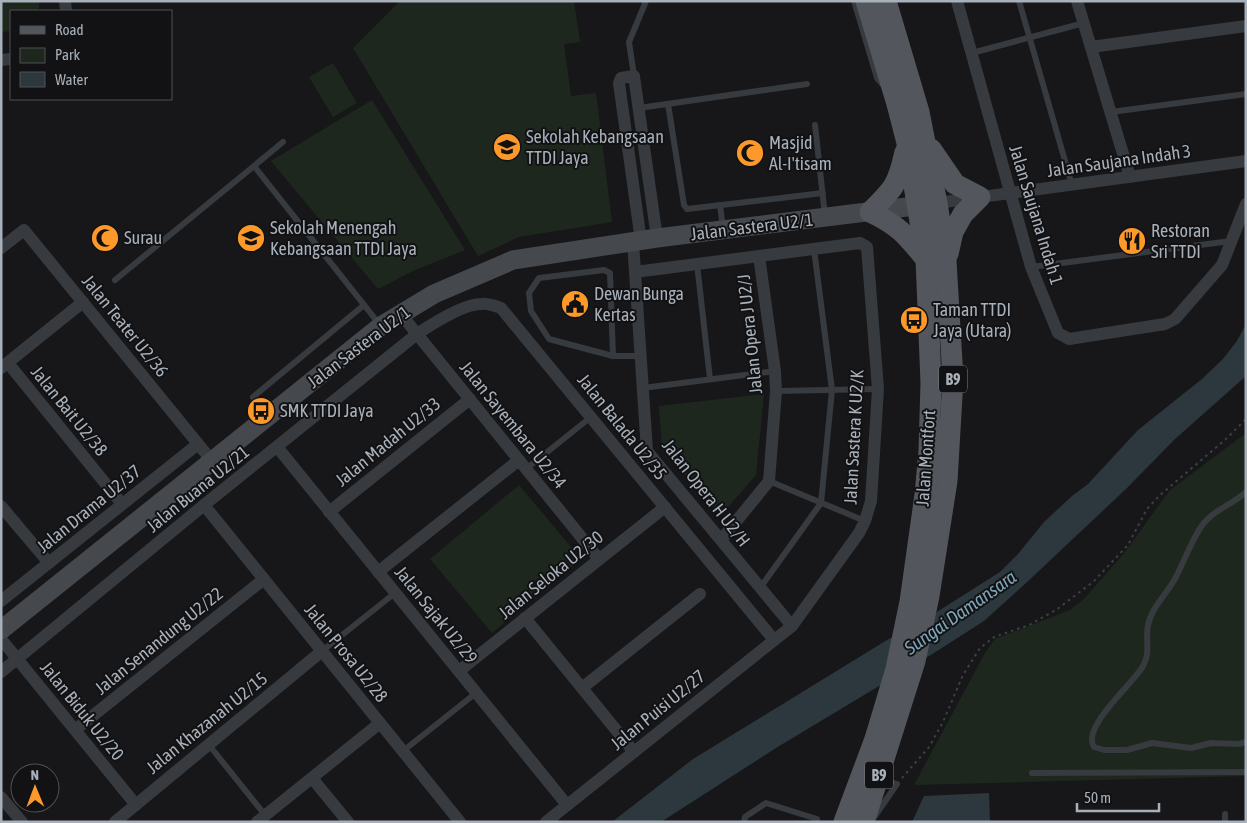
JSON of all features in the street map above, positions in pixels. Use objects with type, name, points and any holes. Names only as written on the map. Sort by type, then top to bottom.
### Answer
[{"type":"main road","name":"Jalan Montfort","points":[[866,1],[897,104],[916,141]]},
{"type":"main road","name":"Jalan Montfort","points":[[864,822],[915,661],[930,596],[947,481],[953,379],[936,259],[916,141],[919,112],[886,1]]},
{"type":"main road","points":[[916,141],[955,184],[980,197],[962,214],[936,259],[890,221],[870,212],[890,194],[916,141]]},
{"type":"main road","name":"Jalan Montfort","points":[[844,822],[875,739],[896,669],[910,602],[928,460],[936,259]]},
{"type":"street","name":"Jalan Saujana Indah 1","points":[[958,1],[1009,193],[1031,267],[1058,333],[1069,339],[1165,324],[1175,319],[1222,265],[1246,204]]},
{"type":"street","points":[[1077,1],[1130,177]]},
{"type":"street","points":[[1091,47],[1246,26]]},
{"type":"street","points":[[634,76],[639,108],[644,240],[619,83],[621,78],[634,76]]},
{"type":"street","name":"Jalan Saujana Indah 3","points":[[927,204],[1246,161]]},
{"type":"street","name":"Jalan Sastera U2/1","points":[[1,630],[381,326],[434,294],[513,260],[644,240],[927,204]]},
{"type":"street","name":"Jalan Teater U2/36","points":[[1,248],[24,230],[212,461]]},
{"type":"street","name":"Jalan Opera H U2/H","points":[[644,240],[635,272],[647,451],[792,626]]},
{"type":"street","name":"Jalan Sastera K U2/K","points":[[635,272],[860,243],[867,247],[878,389],[871,502],[859,533],[792,626]]},
{"type":"street","name":"Jalan Opera J U2/J","points":[[759,256],[775,370],[776,391],[768,481]]},
{"type":"street","points":[[5,365],[83,302]]},
{"type":"street","name":"Jalan Balada U2/35","points":[[417,334],[443,317],[479,304],[490,304],[501,308],[774,640]]},
{"type":"street","name":"Jalan Sayembara U2/34","points":[[400,313],[599,559]]},
{"type":"street","name":"Jalan Buana U2/21","points":[[1,672],[417,334]]},
{"type":"street","name":"Jalan Bait U2/38","points":[[5,365],[122,504]]},
{"type":"street","name":"Jalan Madah U2/33","points":[[329,512],[470,399]]},
{"type":"street","name":"Jalan Drama U2/37","points":[[1,601],[198,444]]},
{"type":"street","name":"Jalan Sajak U2/29","points":[[278,448],[567,805]]},
{"type":"street","points":[[378,572],[522,464]]},
{"type":"street","points":[[721,540],[768,481]]},
{"type":"street","points":[[1,506],[49,563]]},
{"type":"street","name":"Jalan Prosa U2/28","points":[[204,506],[460,822]]},
{"type":"street","name":"Jalan Seloka U2/30","points":[[458,671],[665,506]]},
{"type":"street","name":"Jalan Senandung U2/22","points":[[75,730],[264,579]]},
{"type":"street","points":[[582,688],[700,594]]},
{"type":"street","points":[[525,618],[634,752]]},
{"type":"street","name":"Jalan Puisi U2/27","points":[[546,822],[792,626]]},
{"type":"street","name":"Jalan Biduk U2/20","points":[[1,639],[136,805]]},
{"type":"street","name":"Jalan Khazanah U2/15","points":[[114,822],[322,651]]},
{"type":"street","points":[[261,818],[380,723]]},
{"type":"street","points":[[312,778],[348,822]]},
{"type":"street","points":[[1,797],[22,822]]},
{"type":"lane","points":[[634,76],[629,42],[646,1]]},
{"type":"lane","points":[[854,1],[877,78],[897,104]]},
{"type":"lane","points":[[1019,1],[1072,185]]},
{"type":"lane","points":[[972,53],[1084,23]]},
{"type":"lane","points":[[639,108],[807,84]]},
{"type":"lane","points":[[1111,112],[1246,94]]},
{"type":"lane","points":[[668,104],[684,205],[687,209],[823,193]]},
{"type":"lane","points":[[815,125],[825,218]]},
{"type":"lane","points":[[115,280],[283,142]]},
{"type":"lane","points":[[254,166],[381,326]]},
{"type":"lane","points":[[720,205],[723,230]]},
{"type":"lane","points":[[1031,267],[1231,240]]},
{"type":"lane","points":[[760,588],[821,503],[832,390],[814,249]]},
{"type":"lane","points":[[697,264],[710,379]]},
{"type":"lane","points":[[613,356],[610,273],[604,270],[539,278],[528,293],[531,310],[549,339],[613,356],[640,356]]},
{"type":"lane","points":[[252,397],[364,305]]},
{"type":"lane","points":[[643,388],[775,370]]},
{"type":"lane","points":[[776,391],[878,389]]},
{"type":"lane","points":[[522,464],[591,417]]},
{"type":"lane","points":[[768,481],[865,521]]},
{"type":"lane","points":[[1246,492],[1210,516],[1201,526],[1177,576],[1151,616],[1148,625],[1148,653],[1144,665],[1127,688],[1104,713],[1093,730],[1091,738],[1094,747],[1104,750],[1127,750],[1152,742],[1181,748],[1191,748],[1211,743],[1239,744],[1246,742]]},
{"type":"lane","points":[[322,651],[395,593]]},
{"type":"lane","points":[[403,751],[476,693]]},
{"type":"lane","points":[[209,745],[261,818]]},
{"type":"lane","points":[[870,822],[897,784],[887,781],[880,771]]},
{"type":"lane","points":[[1032,773],[1246,772]]},
{"type":"lane","points":[[744,822],[746,817],[766,802],[816,820]]},
{"type":"lane","points":[[1225,814],[1225,822]]},
{"type":"path","points":[[897,784],[929,747],[943,722],[963,675],[980,648],[994,637],[1028,625],[1056,610],[1093,582],[1128,545],[1147,509],[1159,496],[1226,439],[1246,419]]},
{"type":"green space","points":[[1,1],[39,1],[39,8],[37,10],[10,10],[10,31],[1,32]]},
{"type":"green space","name":"Sekolah Kebangsaan TTDI Jaya","points":[[400,1],[574,1],[580,42],[564,44],[571,96],[596,93],[612,222],[519,237],[478,256],[353,48]]},
{"type":"green space","points":[[333,63],[357,103],[333,117],[309,77]]},
{"type":"green space","points":[[372,100],[465,250],[413,271],[378,289],[271,161]]},
{"type":"green space","points":[[764,394],[756,475],[721,515],[662,449],[659,406]]},
{"type":"green space","points":[[1246,433],[1246,776],[914,785],[986,651],[995,639],[1070,610],[1085,598],[1125,552],[1170,490]]},
{"type":"green space","points":[[519,485],[581,559],[492,633],[430,559]]},
{"type":"water","name":"Sungai Damansara","points":[[1246,324],[1246,376],[1174,440],[1127,488],[984,621],[776,748],[661,822],[612,822],[693,759],[1000,572],[1018,554],[1044,522],[1088,484],[1138,430],[1202,379],[1222,360],[1237,341]]},
{"type":"water","points":[[989,793],[990,822],[912,822],[924,796]]},
{"type":"place","name":"Sekolah Kebangsaan TTDI Jaya","points":[[507,147]]},
{"type":"place","name":"Masjid Al-I'tisam","points":[[750,153]]},
{"type":"place","name":"Surau","points":[[105,238]]},
{"type":"place","name":"Sekolah Menengah Kebangsaan TTDI Jaya","points":[[251,238]]},
{"type":"place","name":"Restoran Sri TTDI","points":[[1132,241]]},
{"type":"place","name":"Dewan Bunga Kertas","points":[[575,304]]},
{"type":"place","name":"Taman TTDI Jaya (Utara)","points":[[914,320]]},
{"type":"place","name":"SMK TTDI Jaya","points":[[261,411]]}]
